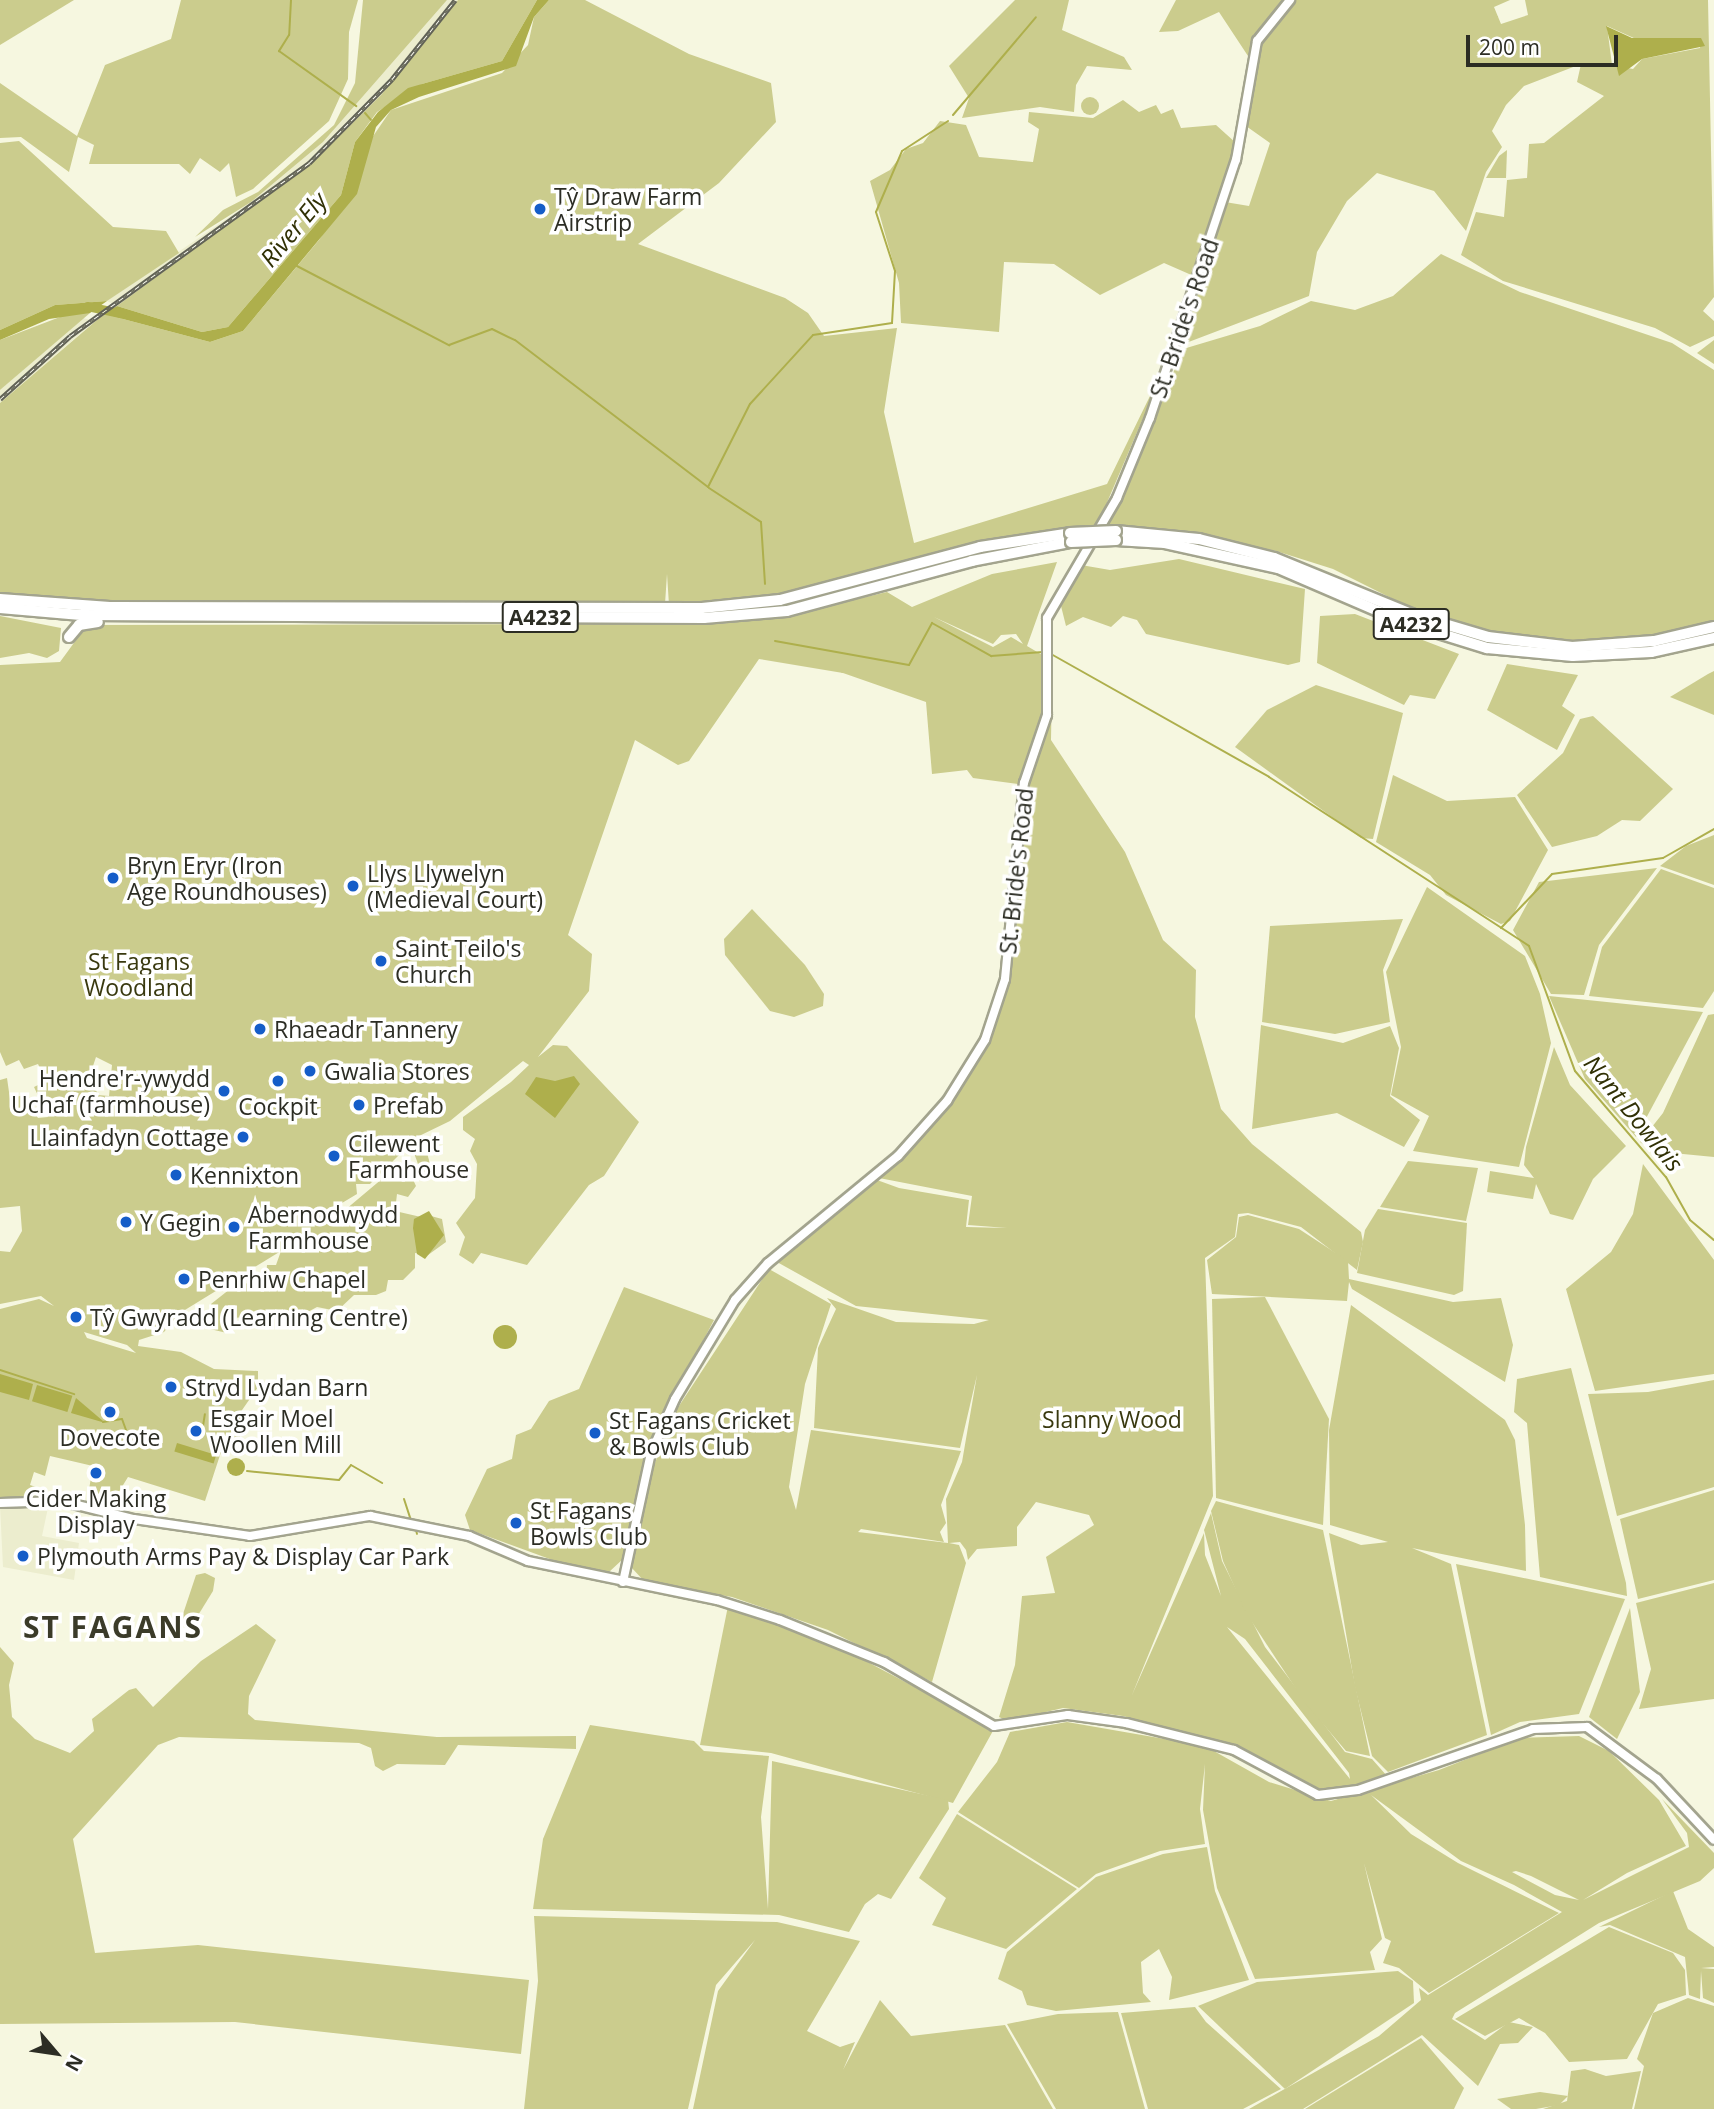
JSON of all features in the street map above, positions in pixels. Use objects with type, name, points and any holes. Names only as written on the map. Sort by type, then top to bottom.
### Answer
[{"type":"highway","name":"A4232","points":[[1116,536],[1164,543],[1278,568],[1406,623],[1487,648],[1586,655],[1651,652],[1714,638]]},
{"type":"highway","name":"A4232","points":[[0,599],[110,607],[702,608],[780,600],[980,547],[1116,536],[1199,539],[1274,558],[1411,614],[1488,637],[1572,647],[1714,628]]},
{"type":"highway","name":"A4232","points":[[0,610],[267,617],[704,618],[787,611],[972,561],[1071,538]]},
{"type":"highway","points":[[0,610],[61,621],[69,637],[88,622],[267,617]]},
{"type":"street","name":"St. Bride's Road","points":[[623,1582],[651,1453],[675,1399],[735,1300],[768,1263],[898,1156],[947,1101],[985,1040],[1004,979],[1022,796],[1046,715],[1047,618],[1123,487],[1177,345],[1236,160],[1257,41],[1290,0]]},
{"type":"street","points":[[0,1503],[61,1500],[134,1519],[250,1536],[385,1517],[623,1582],[717,1600],[824,1637],[999,1727],[1092,1717],[1234,1750],[1311,1793],[1333,1795],[1373,1785],[1525,1731],[1587,1727],[1657,1779],[1711,1837]]},
{"type":"shaded area","points":[[447,0],[458,0],[410,62],[317,158],[150,284],[117,306],[107,301],[251,202],[323,142]]},
{"type":"shaded area","points":[[537,0],[549,0],[534,17],[516,66],[419,97],[391,110],[376,127],[357,194],[243,331],[210,342],[104,314],[117,306],[202,332],[228,327],[341,195],[355,142],[378,112],[408,88],[502,61]]},
{"type":"shaded area","points":[[1606,26],[1632,38],[1701,38],[1705,46],[1642,59],[1619,76]]},
{"type":"shaded area","points":[[107,301],[90,313],[49,319],[0,340],[0,330],[55,305]]},
{"type":"shaded area","points":[[83,318],[95,321],[0,403],[0,390]]},
{"type":"shaded area","points":[[574,1076],[580,1084],[555,1118],[525,1094],[536,1077],[555,1081]]},
{"type":"shaded area","points":[[429,1211],[444,1235],[425,1259],[417,1254],[413,1228],[414,1219]]},
{"type":"shaded area","points":[[505,1325],[514,1328],[517,1337],[514,1346],[505,1349],[496,1346],[493,1337],[496,1328]]},
{"type":"shaded area","points":[[0,1374],[33,1384],[29,1400],[0,1392]]},
{"type":"shaded area","points":[[37,1385],[72,1396],[67,1412],[32,1401]]},
{"type":"shaded area","points":[[76,1398],[103,1421],[71,1413]]},
{"type":"shaded area","points":[[177,1443],[216,1455],[214,1464],[174,1452]]},
{"type":"shaded area","points":[[236,1458],[242,1461],[245,1467],[242,1473],[236,1476],[230,1473],[227,1467],[230,1461]]},
{"type":"shaded area","points":[[49,1503],[42,1536],[79,1543],[74,1580],[3,1567],[0,1506]]},
{"type":"green space","points":[[0,0],[74,0],[0,45]]},
{"type":"green space","points":[[181,0],[358,0],[349,32],[348,79],[329,121],[253,189],[236,197],[229,163],[220,172],[200,158],[190,174],[179,164],[89,164],[94,145],[78,137],[69,172],[21,137],[0,138],[0,83],[77,136],[105,65],[171,39]]},
{"type":"green space","points":[[363,0],[447,0],[323,142],[251,202],[195,237],[223,210],[258,192],[334,125],[355,83]]},
{"type":"green space","points":[[458,0],[537,0],[502,61],[422,84],[377,112],[355,142],[341,195],[228,327],[202,332],[117,306],[317,158],[381,95]]},
{"type":"green space","points":[[549,0],[585,0],[689,54],[771,83],[776,122],[719,183],[638,244],[785,298],[808,313],[824,336],[897,328],[884,412],[914,543],[1107,484],[1170,355],[1097,526],[1028,533],[788,597],[669,605],[667,574],[665,604],[77,602],[0,594],[0,403],[104,314],[210,342],[243,331],[319,240],[361,177],[367,145],[391,110],[502,73],[528,45],[534,17]]},
{"type":"green space","points":[[1015,0],[1069,0],[1062,30],[1124,57],[1132,70],[1087,66],[1076,85],[1074,112],[1040,107],[962,118],[969,98],[949,66]]},
{"type":"green space","points":[[1176,0],[1287,0],[1248,56],[1219,12],[1178,31],[1159,32]]},
{"type":"green space","points":[[1294,0],[1510,0],[1494,7],[1501,24],[1528,15],[1525,0],[1708,0],[1714,297],[1703,311],[1714,321],[1714,336],[1690,347],[1655,328],[1503,281],[1461,255],[1476,212],[1504,217],[1507,180],[1527,178],[1529,144],[1544,143],[1604,96],[1577,82],[1581,64],[1524,86],[1506,105],[1492,131],[1502,147],[1486,172],[1466,231],[1434,191],[1377,173],[1347,201],[1317,252],[1309,296],[1186,343],[1183,336],[1225,202],[1249,206],[1270,143],[1246,126],[1259,42]],"holes":[[[1607,26],[1636,39],[1701,38],[1700,48],[1642,59],[1633,69],[1612,65]]]},
{"type":"green space","points":[[1090,97],[1096,100],[1099,106],[1096,112],[1090,115],[1084,112],[1081,106],[1084,100]]},
{"type":"green space","points":[[1123,100],[1139,112],[1156,105],[1161,114],[1173,109],[1181,128],[1216,125],[1236,143],[1196,277],[1164,263],[1100,295],[1054,264],[1004,262],[999,332],[901,323],[899,283],[870,181],[890,170],[906,149],[923,143],[940,121],[966,125],[979,157],[1033,162],[1039,129],[1028,122],[1029,112],[1093,118]]},
{"type":"green space","points":[[19,141],[113,227],[166,231],[179,253],[107,301],[55,305],[0,330],[0,143]]},
{"type":"green space","points":[[1507,150],[1506,178],[1486,178],[1499,156]]},
{"type":"green space","points":[[1441,254],[1520,292],[1672,343],[1714,370],[1714,626],[1599,643],[1495,632],[1419,612],[1333,569],[1276,551],[1171,530],[1102,526],[1130,478],[1183,349],[1260,326],[1311,301],[1355,310],[1393,296]]},
{"type":"green space","points":[[73,312],[90,313],[0,390],[0,340]]},
{"type":"green space","points":[[1714,340],[1714,364],[1697,353]]},
{"type":"green space","points":[[1179,559],[1305,589],[1300,662],[1288,665],[1146,634],[1137,620],[1123,616],[1111,627],[1083,617],[1066,626],[1060,602],[1081,565],[1110,570]]},
{"type":"green space","points":[[1057,562],[1027,646],[1044,656],[1052,680],[1051,740],[1125,852],[1163,940],[1196,970],[1195,1017],[1221,1109],[1252,1144],[1361,1232],[1363,1242],[1357,1270],[1301,1227],[1248,1213],[1238,1214],[1235,1237],[1205,1258],[1213,1496],[1132,1695],[1204,1533],[1205,1555],[1221,1596],[1204,1530],[1211,1513],[1222,1561],[1265,1647],[1345,1752],[1372,1759],[1387,1776],[1336,1792],[1308,1788],[1243,1749],[1123,1716],[1063,1708],[1008,1721],[999,1717],[1015,1665],[1022,1596],[1055,1593],[1046,1557],[1094,1525],[1089,1515],[1036,1502],[1017,1527],[1017,1546],[977,1549],[968,1560],[966,1550],[960,1542],[949,1543],[959,1545],[966,1563],[932,1682],[828,1630],[732,1597],[645,1582],[630,1566],[641,1498],[675,1412],[769,1269],[831,1304],[805,1384],[789,1487],[796,1510],[811,1430],[961,1451],[941,1505],[946,1523],[940,1532],[944,1542],[861,1529],[858,1532],[948,1543],[946,1499],[962,1462],[977,1375],[960,1448],[814,1428],[818,1348],[836,1309],[827,1298],[896,1322],[974,1324],[989,1320],[856,1306],[777,1262],[877,1180],[899,1188],[969,1200],[966,1227],[1007,1228],[968,1225],[972,1196],[879,1178],[952,1100],[991,1033],[1009,967],[1026,785],[973,778],[967,770],[932,774],[926,702],[843,673],[759,659],[689,761],[678,765],[635,740],[568,935],[592,954],[589,991],[538,1057],[553,1045],[567,1046],[639,1122],[604,1176],[589,1185],[527,1265],[481,1253],[473,1264],[459,1255],[465,1237],[456,1223],[475,1198],[477,1164],[470,1151],[475,1139],[463,1130],[463,1117],[511,1082],[529,1065],[523,1061],[450,1121],[417,1137],[370,1184],[356,1184],[357,1194],[337,1206],[345,1210],[389,1173],[409,1171],[416,1186],[408,1197],[397,1194],[395,1211],[421,1217],[417,1244],[431,1216],[442,1219],[446,1242],[428,1255],[415,1253],[415,1268],[403,1280],[388,1280],[386,1291],[376,1295],[354,1295],[337,1311],[317,1307],[293,1320],[282,1314],[250,1329],[238,1317],[227,1333],[210,1329],[211,1304],[230,1289],[266,1277],[267,1265],[276,1265],[281,1251],[180,1313],[164,1332],[139,1340],[138,1346],[181,1352],[214,1369],[258,1371],[258,1387],[240,1413],[242,1432],[236,1445],[222,1449],[205,1501],[128,1477],[109,1508],[87,1501],[93,1466],[50,1456],[45,1476],[34,1472],[30,1485],[42,1489],[43,1496],[0,1500],[0,1309],[39,1299],[54,1306],[41,1296],[0,1304],[0,1251],[10,1252],[22,1231],[20,1206],[0,1208],[0,1080],[7,1078],[10,1099],[23,1095],[38,1118],[48,1117],[34,1087],[46,1081],[38,1064],[24,1069],[19,1060],[6,1066],[0,1052],[0,665],[60,662],[87,625],[718,624],[777,618],[887,592],[912,607],[992,574]],"holes":[[[934,617],[993,644],[1001,635],[1016,634],[1023,644],[1011,637],[993,647]],[[96,1057],[112,1065],[109,1096],[98,1095],[90,1075]],[[84,1332],[127,1345],[136,1353],[87,1338]],[[1227,1627],[1245,1639],[1349,1773],[1350,1779]]]},
{"type":"green space","points":[[1355,614],[1459,654],[1435,699],[1410,695],[1404,705],[1317,663],[1320,616]]},
{"type":"green space","points":[[0,616],[61,628],[59,651],[47,658],[29,653],[0,658]]},
{"type":"green space","points":[[1507,664],[1578,675],[1562,706],[1575,715],[1557,750],[1487,710]]},
{"type":"green space","points":[[1714,671],[1714,715],[1670,697],[1708,674]]},
{"type":"green space","points":[[1316,685],[1403,713],[1373,839],[1361,838],[1235,747],[1267,710]]},
{"type":"green space","points":[[1593,716],[1673,789],[1640,821],[1622,820],[1597,836],[1552,847],[1517,795],[1563,753],[1580,719]]},
{"type":"green space","points":[[1393,775],[1447,801],[1515,797],[1548,850],[1510,921],[1501,924],[1446,895],[1430,875],[1376,842]]},
{"type":"green space","points":[[1714,835],[1714,885],[1660,866],[1686,846]]},
{"type":"green space","points":[[1657,868],[1599,945],[1584,995],[1551,994],[1513,930],[1539,882]]},
{"type":"green space","points":[[1661,869],[1714,888],[1714,991],[1703,1008],[1589,996],[1602,947]]},
{"type":"green space","points":[[1427,887],[1525,956],[1540,994],[1551,1043],[1519,1167],[1413,1151],[1429,1116],[1391,1095],[1401,1047],[1386,972]]},
{"type":"green space","points":[[752,909],[805,965],[824,994],[823,1006],[794,1017],[770,1011],[725,955],[724,939]]},
{"type":"green space","points":[[1403,919],[1383,970],[1390,1022],[1335,1034],[1262,1022],[1270,926]]},
{"type":"green space","points":[[1549,996],[1703,1012],[1636,1137],[1585,1079]]},
{"type":"green space","points":[[1714,1014],[1714,1157],[1652,1151],[1640,1142],[1663,1113],[1708,1015]]},
{"type":"green space","points":[[1261,1025],[1343,1043],[1390,1026],[1399,1048],[1390,1096],[1420,1120],[1404,1147],[1337,1113],[1252,1129]]},
{"type":"green space","points":[[1554,1047],[1570,1085],[1626,1146],[1593,1179],[1573,1220],[1550,1214],[1536,1184],[1533,1199],[1487,1192],[1490,1171],[1534,1178],[1524,1165],[1526,1147]]},
{"type":"green space","points":[[426,1149],[430,1164],[422,1175],[414,1153]]},
{"type":"green space","points":[[1408,1161],[1478,1168],[1466,1221],[1380,1207]]},
{"type":"green space","points":[[1643,1164],[1714,1260],[1714,1374],[1595,1391],[1566,1289],[1611,1252],[1633,1214]]},
{"type":"green space","points":[[1378,1209],[1467,1223],[1463,1291],[1454,1295],[1357,1273],[1365,1230]]},
{"type":"green space","points":[[1248,1215],[1299,1229],[1348,1261],[1349,1279],[1453,1302],[1501,1298],[1513,1345],[1505,1382],[1352,1289],[1349,1282],[1347,1301],[1212,1294],[1207,1260],[1236,1237],[1239,1217]]},
{"type":"green space","name":"St Fagans Cricket & Bowls Club","points":[[624,1287],[714,1320],[649,1443],[623,1559],[609,1572],[577,1569],[470,1530],[465,1515],[487,1469],[512,1459],[516,1435],[531,1429],[549,1401],[579,1389]]},
{"type":"green space","points":[[1265,1297],[1329,1419],[1323,1525],[1216,1498],[1212,1299]]},
{"type":"green space","points":[[1351,1305],[1505,1420],[1515,1440],[1525,1525],[1526,1571],[1412,1548],[1451,1564],[1487,1735],[1388,1772],[1372,1756],[1355,1687],[1329,1533],[1361,1545],[1388,1542],[1330,1525],[1329,1430]]},
{"type":"green space","points":[[1571,1368],[1626,1583],[1627,1596],[1540,1577],[1527,1423],[1514,1412],[1517,1379]]},
{"type":"green space","points":[[1714,1380],[1714,1487],[1617,1516],[1588,1394],[1648,1392]]},
{"type":"green space","points":[[1714,1490],[1714,1580],[1638,1599],[1620,1519]]},
{"type":"green space","points":[[1216,1501],[1323,1530],[1370,1756],[1346,1751],[1306,1704],[1246,1613],[1223,1561],[1211,1511]]},
{"type":"green space","points":[[1456,1564],[1625,1599],[1579,1714],[1520,1722],[1491,1735]]},
{"type":"green space","points":[[205,1573],[215,1578],[213,1591],[197,1617],[180,1623],[196,1575]]},
{"type":"green space","points":[[1714,1583],[1714,1699],[1639,1709],[1651,1669],[1636,1603]]},
{"type":"green space","points":[[728,1606],[843,1649],[994,1729],[953,1803],[771,1753],[700,1745]]},
{"type":"green space","points":[[1630,1608],[1640,1692],[1617,1739],[1589,1717]]},
{"type":"green space","points":[[256,1624],[276,1640],[249,1696],[248,1714],[255,1720],[437,1737],[576,1736],[576,1749],[458,1745],[445,1765],[397,1764],[383,1771],[375,1766],[371,1748],[359,1743],[179,1737],[158,1745],[73,1839],[95,1953],[198,1945],[529,1980],[521,2054],[235,2022],[0,2024],[0,1647],[14,1663],[9,1685],[12,1717],[35,1739],[70,1753],[94,1731],[92,1719],[129,1690],[136,1688],[153,1707],[201,1661]]},
{"type":"green space","points":[[1067,1722],[1205,1746],[1269,1782],[1331,1801],[1439,1770],[1520,1738],[1579,1736],[1609,1751],[1659,1800],[1686,1846],[1627,1873],[1583,1900],[1689,1847],[1687,1833],[1662,1799],[1714,1853],[1714,1868],[1700,1881],[1599,1923],[1455,2013],[1452,2019],[1485,2040],[1509,2022],[1533,2027],[1518,2043],[1500,2044],[1478,2086],[1422,2035],[1303,2109],[1249,2109],[1379,2036],[1421,2000],[1419,1988],[1428,1995],[1562,1912],[1514,1885],[1461,1861],[1371,1795],[1411,1834],[1458,1863],[1559,1913],[1429,1993],[1399,1968],[1383,1963],[1391,1941],[1385,1938],[1364,1863],[1382,1939],[1370,1952],[1375,1970],[1255,1979],[1217,1888],[1203,1810],[1205,1764],[1200,1809],[1205,1844],[1160,1851],[1096,1874],[1079,1888],[958,1812],[997,1762],[1010,1732]],"holes":[[[1512,1872],[1531,1876],[1579,1900],[1555,1895]]]},
{"type":"green space","points":[[590,1725],[694,1741],[704,1751],[769,1756],[761,1817],[768,1909],[772,1761],[948,1800],[949,1809],[891,1899],[878,1894],[865,1904],[849,1932],[779,1915],[533,1909],[543,1839]]},
{"type":"green space","points":[[957,1814],[1077,1889],[1006,1949],[932,1925],[946,1898],[919,1878]]},
{"type":"green space","points":[[1207,1847],[1215,1891],[1249,1980],[1169,2000],[1172,1977],[1159,1949],[1141,1962],[1143,1993],[1151,2002],[1056,2011],[1027,2005],[1022,1991],[998,1979],[1007,1952],[1096,1877],[1163,1854]]},
{"type":"green space","points":[[1673,1891],[1688,1929],[1714,1947],[1714,1967],[1701,1968],[1714,1969],[1714,2003],[1703,1998],[1701,1971],[1700,1999],[1689,1995],[1685,1957],[1610,1925],[1599,1927]]},
{"type":"green space","points":[[534,1916],[777,1922],[860,1941],[807,2031],[840,2047],[855,2042],[843,2070],[880,2000],[911,2036],[1005,2025],[1053,2109],[693,2109],[718,1991],[755,1940],[716,1985],[688,2109],[524,2109],[538,1981]]},
{"type":"green space","points":[[1609,1927],[1673,1953],[1685,1970],[1686,1995],[1658,2004],[1627,2059],[1569,2062],[1545,2033],[1519,2018],[1485,2036],[1455,2019]]},
{"type":"green space","points":[[1398,1971],[1413,1981],[1414,2003],[1285,2089],[1198,2006],[1257,1982]]},
{"type":"green space","points":[[1688,1998],[1714,2006],[1714,2109],[1634,2109],[1644,2066],[1637,2059],[1653,2013]]},
{"type":"green space","points":[[1195,2007],[1206,2022],[1281,2089],[1243,2109],[1148,2109],[1121,2013]]},
{"type":"green space","points":[[1118,2012],[1145,2109],[1056,2109],[1007,2024],[1058,2014]]},
{"type":"green space","points":[[1421,2038],[1464,2088],[1454,2109],[1305,2109]]},
{"type":"green space","points":[[1585,2069],[1606,2076],[1641,2071],[1632,2109],[1543,2109],[1567,2101],[1571,2071]]},
{"type":"green space","points":[[1540,2092],[1568,2096],[1559,2105],[1536,2109],[1511,2109],[1497,2099]]},
{"type":"waterway","points":[[291,0],[289,35],[279,51],[356,106]]},
{"type":"waterway","points":[[953,115],[1036,17]]},
{"type":"waterway","points":[[365,113],[371,120]]},
{"type":"waterway","points":[[295,265],[449,345],[492,329],[515,340],[708,487],[750,404],[813,335],[892,323],[895,271],[876,212],[902,151],[948,121]]},
{"type":"waterway","name":"River Ely","points":[[87,306],[121,313]]},
{"type":"waterway","points":[[709,488],[761,522],[765,584]]},
{"type":"waterway","points":[[775,641],[909,665],[932,623],[991,656],[1043,652]]},
{"type":"waterway","name":"Nant Dowlais","points":[[1051,654],[1269,777],[1529,946],[1575,1071],[1666,1177],[1690,1220],[1714,1240]]},
{"type":"waterway","points":[[1501,928],[1552,874],[1663,858],[1714,829]]},
{"type":"waterway","points":[[0,1370],[74,1394]]},
{"type":"waterway","points":[[203,1426],[205,1414]]},
{"type":"waterway","points":[[103,1422],[122,1419],[131,1444],[153,1445]]},
{"type":"waterway","points":[[131,1438],[145,1445]]},
{"type":"waterway","points":[[247,1471],[339,1480],[351,1465],[382,1483]]},
{"type":"waterway","points":[[404,1499],[411,1520]]},
{"type":"waterway","points":[[416,1530],[417,1534]]},
{"type":"railway","points":[[0,399],[70,336],[309,163],[392,79],[455,0]]},
{"type":"place","name":"Tŷ Draw Farm Airstrip","points":[[540,209]]},
{"type":"place","name":"Bryn Eryr (Iron Age Roundhouses)","points":[[113,878]]},
{"type":"place","name":"Llys Llywelyn (Medieval Court)","points":[[353,886]]},
{"type":"place","name":"Saint Teilo's Church","points":[[381,961]]},
{"type":"place","name":"Rhaeadr Tannery","points":[[260,1029]]},
{"type":"place","name":"Gwalia Stores","points":[[310,1071]]},
{"type":"place","name":"Cockpit","points":[[278,1081]]},
{"type":"place","name":"Hendre'r-ywydd Uchaf (farmhouse)","points":[[224,1091]]},
{"type":"place","name":"Prefab","points":[[359,1105]]},
{"type":"place","name":"Llainfadyn Cottage","points":[[243,1137]]},
{"type":"place","name":"Cilewent Farmhouse","points":[[334,1156]]},
{"type":"place","name":"Kennixton","points":[[176,1175]]},
{"type":"place","name":"Y Gegin","points":[[126,1222]]},
{"type":"place","name":"Abernodwydd Farmhouse","points":[[234,1227]]},
{"type":"place","name":"Penrhiw Chapel","points":[[184,1279]]},
{"type":"place","name":"Tŷ Gwyradd (Learning Centre)","points":[[76,1317]]},
{"type":"place","name":"Stryd Lydan Barn","points":[[171,1387]]},
{"type":"place","name":"Dovecote","points":[[110,1412]]},
{"type":"place","name":"Esgair Moel Woollen Mill","points":[[196,1431]]},
{"type":"place","name":"St Fagans Cricket & Bowls Club","points":[[595,1433]]},
{"type":"place","name":"Cider Making Display","points":[[96,1473]]},
{"type":"place","name":"St Fagans Bowls Club","points":[[516,1523]]},
{"type":"place","name":"Plymouth Arms Pay & Display Car Park","points":[[23,1556]]},
{"type":"district","name":"ST FAGANS","points":[[113,1627]]},
{"type":"park label","name":"St Fagans Woodland","points":[[139,974]]},
{"type":"park label","name":"Slanny Wood","points":[[1112,1419]]}]
